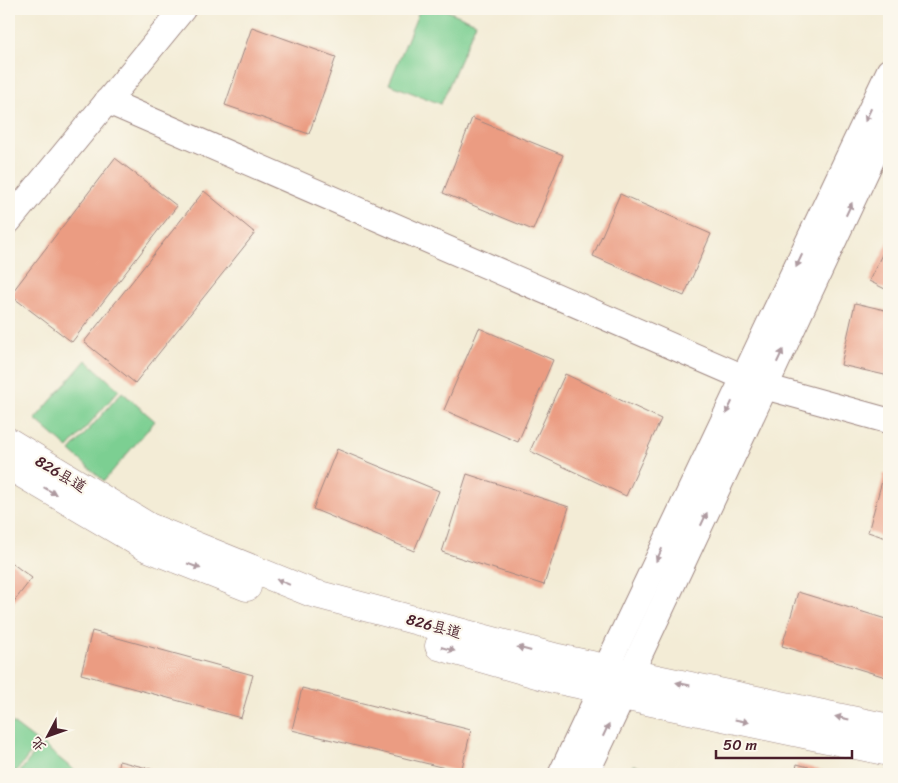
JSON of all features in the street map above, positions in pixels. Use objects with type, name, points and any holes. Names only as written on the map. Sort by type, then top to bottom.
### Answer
[{"type":"main road","name":"826县道","points":[[9,442],[149,527],[312,593],[558,658],[615,682],[889,752]]},
{"type":"main road","name":"826县道","points":[[9,466],[146,547],[290,603],[554,679],[615,682],[889,728]]},
{"type":"street","points":[[9,221],[184,9]]},
{"type":"street","points":[[561,774],[615,682],[755,382],[889,70]]},
{"type":"street","points":[[107,101],[755,382],[889,421]]},
{"type":"street","points":[[755,382],[889,123]]},
{"type":"street","points":[[586,774],[615,682]]},
{"type":"green space","points":[[420,9],[443,9],[476,23],[441,104],[389,84]]},
{"type":"green space","points":[[86,360],[119,390],[68,448],[35,419]]},
{"type":"green space","points":[[122,392],[155,421],[104,481],[70,451]]},
{"type":"green space","points":[[9,720],[39,743],[14,774],[9,774]]},
{"type":"green space","points":[[42,744],[75,771],[73,774],[18,774]]},
{"type":"green space","points":[[633,765],[685,774],[629,774]]},
{"type":"building","points":[[252,27],[336,57],[309,134],[225,105]]},
{"type":"building","points":[[472,118],[563,155],[533,230],[443,193]]},
{"type":"building","points":[[115,158],[177,206],[72,342],[10,295]]},
{"type":"building","points":[[204,191],[255,233],[135,383],[84,342]]},
{"type":"building","points":[[620,194],[711,234],[684,296],[593,256]]},
{"type":"building","points":[[889,240],[889,291],[869,281]]},
{"type":"building","points":[[855,303],[889,311],[889,376],[841,365]]},
{"type":"building","points":[[479,328],[553,360],[518,442],[444,410]]},
{"type":"building","points":[[565,374],[661,419],[626,496],[530,451]]},
{"type":"building","points":[[337,449],[439,491],[414,551],[313,509]]},
{"type":"building","points":[[467,474],[569,507],[544,585],[442,552]]},
{"type":"building","points":[[884,474],[889,475],[889,539],[868,532]]},
{"type":"building","points":[[9,561],[32,578],[9,608]]},
{"type":"building","points":[[798,592],[889,620],[889,678],[782,646]]},
{"type":"building","points":[[92,631],[253,675],[241,718],[81,674]]},
{"type":"building","points":[[302,688],[471,730],[461,772],[292,730]]},
{"type":"building","points":[[119,761],[171,774],[116,774]]},
{"type":"building","points":[[797,764],[835,774],[795,774]]}]
